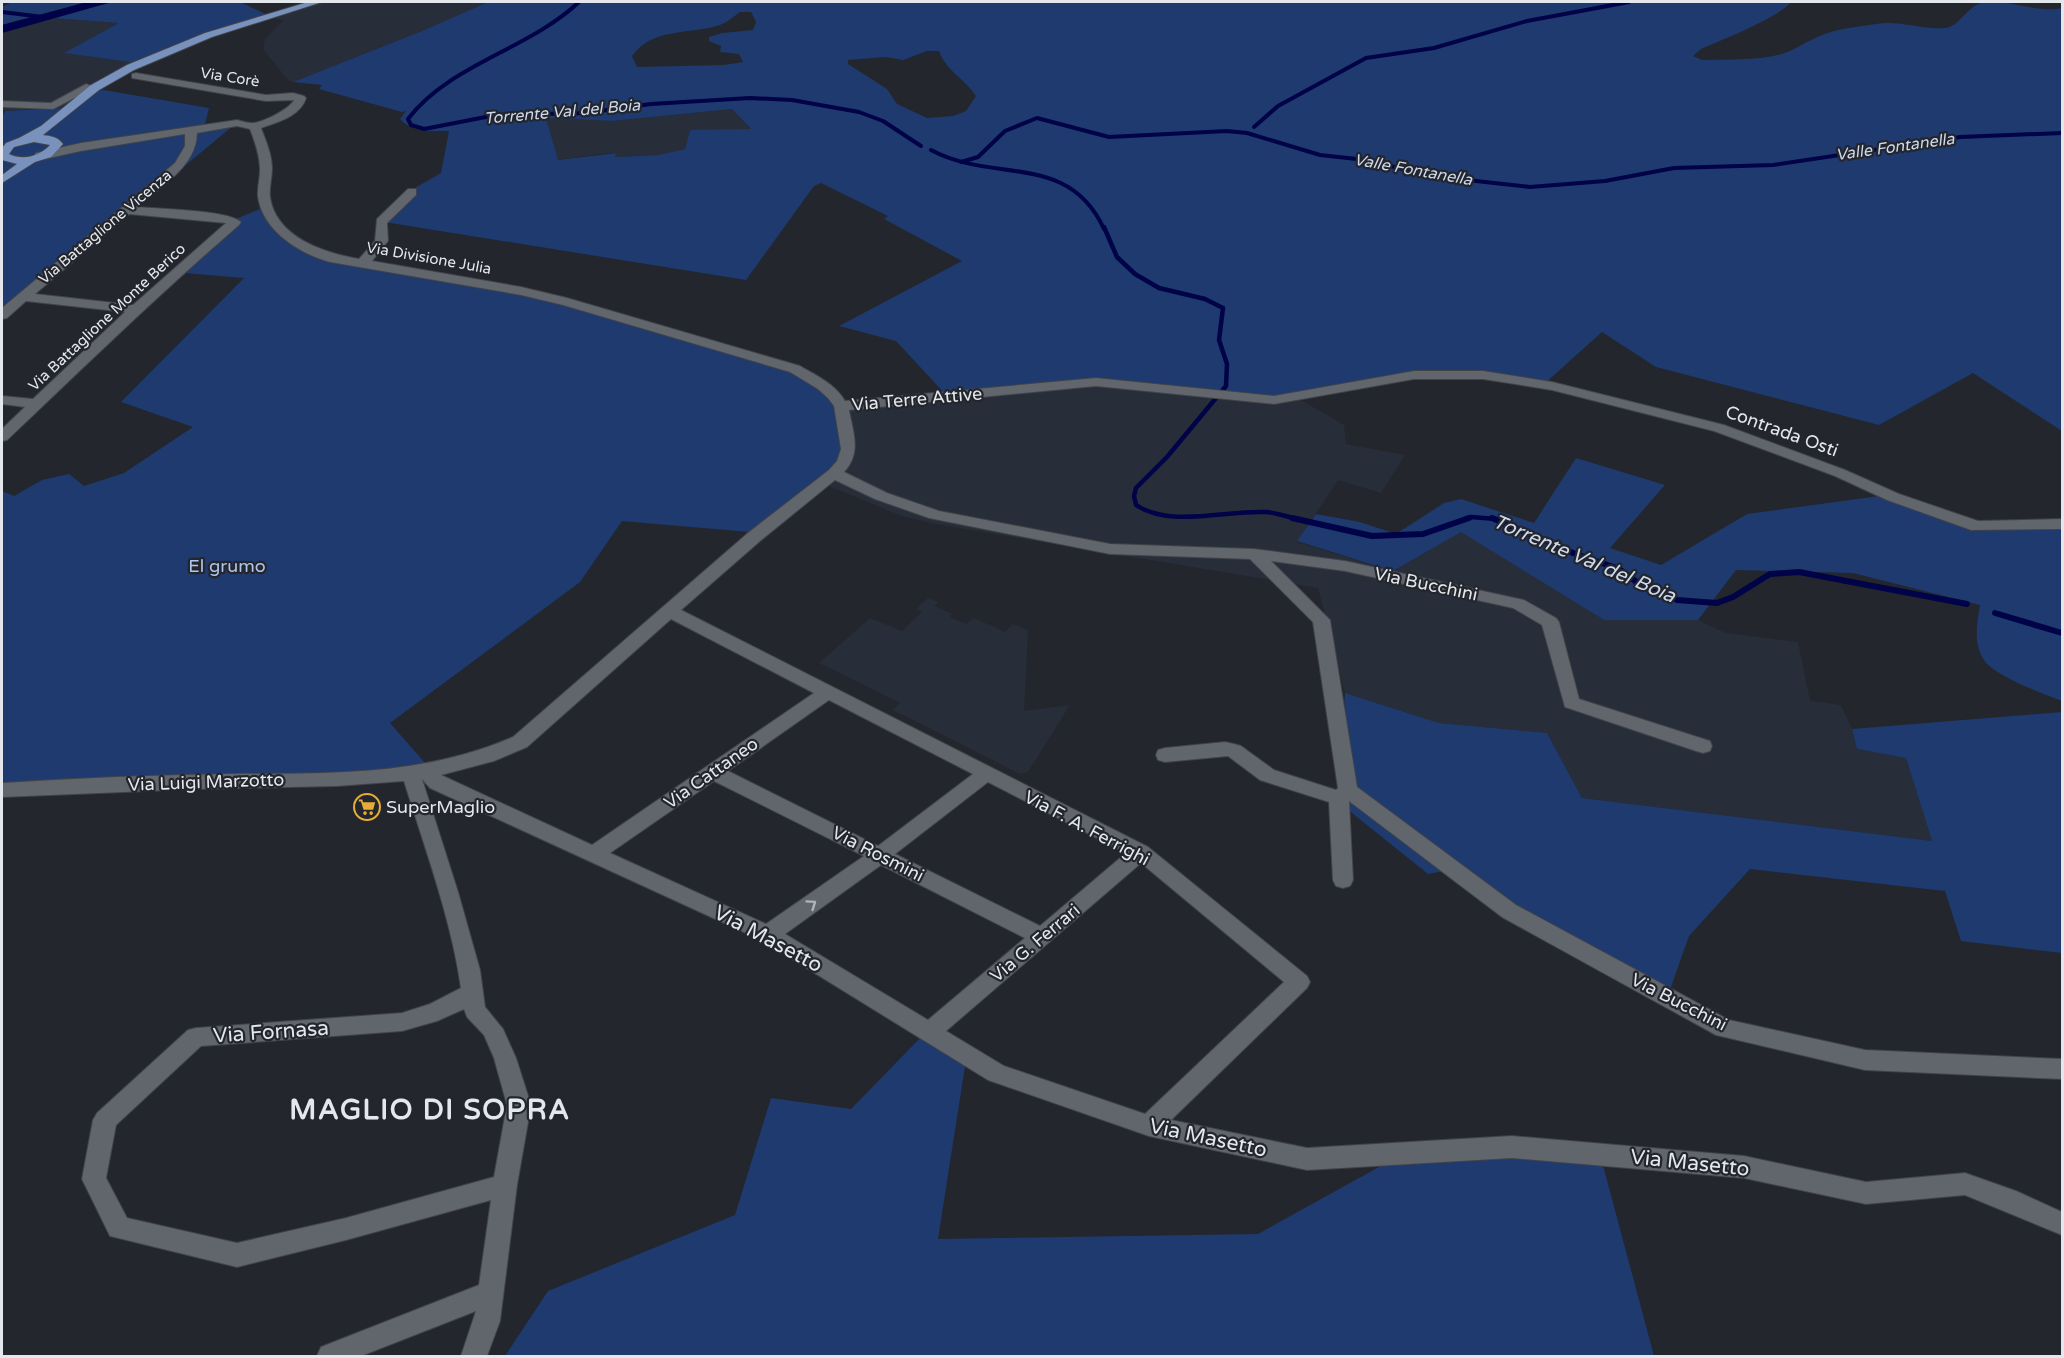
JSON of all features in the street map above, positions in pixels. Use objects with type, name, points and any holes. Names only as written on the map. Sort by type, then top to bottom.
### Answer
[{"type":"main road","points":[[36,158],[8,159],[2,155],[5,149],[37,135],[93,88],[143,61],[192,40],[317,2]]},
{"type":"main road","points":[[2,178],[56,148],[50,133],[66,110]]},
{"type":"main road","points":[[24,140],[42,138],[55,141]]},
{"type":"main road","points":[[2,178],[8,167],[8,159]]},
{"type":"street","name":"Via Corè","points":[[136,76],[266,98],[293,96],[300,98],[298,105],[286,114],[255,127]]},
{"type":"street","points":[[2,104],[53,106],[86,87],[93,88]]},
{"type":"street","points":[[36,158],[81,147],[237,123],[255,127]]},
{"type":"street","name":"Via Divisione Julia","points":[[255,127],[266,168],[264,201],[273,220],[285,234],[312,252],[361,264],[521,291],[567,302],[795,369],[823,386],[834,395],[841,406]]},
{"type":"street","name":"Via Battaglione Vicenza","points":[[2,315],[179,165],[190,146],[191,130]]},
{"type":"street","points":[[55,141],[64,146],[81,147]]},
{"type":"street","points":[[361,264],[371,256],[383,240],[384,231],[381,222],[412,192]]},
{"type":"street","name":"Via Battaglione Monte Berico","points":[[2,437],[136,309],[235,222],[223,218],[126,210]]},
{"type":"street","points":[[22,297],[136,309]]},
{"type":"street","name":"Via Terre Attive","points":[[419,771],[476,762],[520,742],[791,506],[834,473],[844,463],[849,449],[841,406],[1096,382],[1274,400],[1414,375],[1483,375]]},
{"type":"street","name":"Contrada Osti","points":[[1483,375],[1552,386],[1719,428],[1840,473],[1893,497],[1977,526],[2062,524]]},
{"type":"street","points":[[2,400],[39,404]]},
{"type":"street","name":"Via Bucchini","points":[[834,473],[881,496],[935,515],[1110,549],[1254,554],[1345,566],[1518,604],[1550,622],[1571,703],[1703,746]]},
{"type":"street","points":[[1254,554],[1321,620],[1343,794],[1343,880]]},
{"type":"street","name":"Via F. A. Ferrighi","points":[[670,611],[1141,852],[1299,982],[1149,1126]]},
{"type":"street","name":"Via Cattaneo","points":[[594,854],[828,692]]},
{"type":"street","name":"Via Bucchini","points":[[1164,755],[1225,749],[1234,752],[1267,775],[1343,794],[1509,911],[1724,1028],[1866,1060],[2062,1069]]},
{"type":"street","points":[[419,771],[469,970],[475,1011],[492,1029],[505,1058],[519,1105],[505,1185],[487,1321],[474,1356]]},
{"type":"street","name":"Via Luigi Marzotto","points":[[2,790],[138,783],[329,778],[419,771]]},
{"type":"street","name":"Via Masetto","points":[[419,771],[437,783],[768,934],[996,1073],[1149,1126],[1307,1160],[1512,1147],[1744,1167],[1866,1193],[1965,1184],[2007,1199],[2062,1224]]},
{"type":"street","name":"Via Rosmini","points":[[713,772],[1043,937]]},
{"type":"street","points":[[768,934],[855,874],[986,774]]},
{"type":"street","name":"Via G. Ferrari","points":[[928,1033],[1141,852]]},
{"type":"street","name":"Via Fornasa","points":[[471,993],[451,1007],[428,1016],[402,1022],[196,1037],[105,1120],[94,1179],[119,1228],[237,1255],[346,1229],[505,1185]]},
{"type":"street","points":[[330,1356],[491,1293]]},
{"type":"shaded area","points":[[87,2],[112,2],[2,33],[2,25]]},
{"type":"shaded area","points":[[318,2],[488,2],[293,82],[288,80],[263,49],[265,39],[283,21],[270,16]]},
{"type":"shaded area","points":[[51,18],[120,23],[65,53],[137,63],[92,88],[63,108],[2,111],[2,33]]},
{"type":"shaded area","points":[[732,109],[751,130],[690,130],[685,149],[658,155],[615,157],[615,153],[607,153],[557,160],[546,118],[612,121]]},
{"type":"shaded area","points":[[1084,385],[1294,396],[1344,425],[1346,444],[1405,455],[1381,493],[1338,480],[1297,542],[1393,571],[1461,531],[1604,620],[1698,620],[1726,633],[1798,642],[1810,701],[1841,705],[1852,729],[1857,749],[1906,758],[1932,841],[1582,798],[1547,733],[1439,723],[1345,693],[1318,588],[930,523],[899,515],[819,482],[838,409]]},
{"type":"shaded area","points":[[928,598],[938,602],[935,606],[952,614],[950,617],[966,624],[974,618],[1005,632],[1013,624],[1028,630],[1024,711],[1070,705],[1028,772],[1020,774],[893,710],[900,703],[819,663],[870,618],[902,631],[922,612],[916,609]]},
{"type":"green space","points":[[12,2],[87,2],[2,25],[2,7]]},
{"type":"green space","points":[[112,2],[240,2],[270,16],[137,63],[64,53],[119,23],[51,18]]},
{"type":"green space","points":[[488,2],[1791,2],[1762,22],[1701,49],[1693,56],[1702,60],[1775,56],[1828,33],[1876,24],[1950,27],[1973,7],[1985,2],[2043,9],[2062,8],[2062,431],[1973,373],[1879,425],[1656,367],[1602,332],[1543,385],[1499,377],[1439,376],[1377,380],[1294,396],[1253,399],[1084,385],[947,396],[896,341],[839,326],[962,261],[884,219],[888,216],[821,183],[814,186],[746,280],[378,221],[406,193],[441,173],[449,131],[416,129],[400,119],[406,111],[402,112],[319,89],[322,85],[293,82]],"holes":[[[740,12],[751,12],[756,22],[753,30],[722,33],[709,37],[709,41],[721,46],[720,52],[739,54],[743,62],[724,65],[637,67],[632,56],[650,40],[672,33],[720,25]],[[927,51],[939,51],[946,64],[976,96],[966,111],[953,116],[927,118],[897,104],[887,89],[848,64],[848,60],[886,57],[903,60]],[[732,109],[751,129],[690,130],[685,149],[658,155],[615,157],[616,153],[558,160],[546,118],[612,121]]]},
{"type":"green space","points":[[92,88],[209,108],[204,128],[234,125],[2,318],[2,117],[5,111],[63,108]]},
{"type":"green space","name":"El grumo","points":[[265,207],[302,248],[512,290],[804,376],[822,388],[838,409],[842,464],[749,532],[622,521],[580,582],[390,723],[433,772],[2,793],[2,491],[14,496],[42,480],[69,474],[84,486],[124,473],[193,427],[121,402],[244,278],[185,273],[238,218]]},
{"type":"green space","points":[[1576,458],[1665,485],[1610,548],[1661,565],[1747,514],[1887,495],[1982,525],[2062,523],[2062,701],[2008,678],[1989,666],[1978,647],[1977,626],[1980,605],[1853,573],[1736,570],[1698,620],[1604,620],[1461,532],[1393,571],[1297,541],[1316,514],[1360,522],[1396,534],[1444,503],[1461,499],[1534,523]]},
{"type":"green space","points":[[1345,693],[1439,723],[1547,733],[1582,798],[1932,841],[1906,758],[1857,749],[1852,729],[2062,712],[2062,953],[1961,941],[1945,891],[1750,869],[1689,936],[1666,1001],[1444,871],[1428,874],[1347,809],[1338,809]]},
{"type":"green space","points":[[924,1034],[966,1060],[938,1239],[1258,1234],[1406,1152],[1600,1154],[1654,1356],[505,1356],[548,1291],[735,1215],[771,1098],[851,1109]]},
{"type":"waterway","name":"Torrente Val del Boia","points":[[579,2],[559,19],[537,33],[445,84],[425,100],[408,119],[411,125],[424,129],[496,115],[585,113],[651,104],[750,98],[792,100],[859,112],[883,121],[921,146]]},
{"type":"waterway","points":[[1254,127],[1278,106],[1366,58],[1434,48],[1527,21],[1629,2]]},
{"type":"waterway","points":[[2,12],[43,17]]},
{"type":"waterway","name":"Valle Fontanella","points":[[962,162],[978,157],[1005,131],[1037,118],[1109,137],[1227,131],[1247,133],[1320,155],[1366,160],[1431,176],[1530,187],[1605,181],[1674,168],[1773,165],[1960,137],[2062,133]]},
{"type":"waterway","name":"Torrente Val del Boia","points":[[931,150],[962,162]]},
{"type":"waterway","name":"Torrente Val del Boia","points":[[962,162],[1050,179],[1071,189],[1089,205],[1104,229]]},
{"type":"waterway","name":"Torrente Val del Boia","points":[[1104,227],[1117,257],[1135,274],[1159,288],[1205,299],[1223,308],[1219,340],[1227,364],[1226,386],[1167,457],[1136,488],[1134,496],[1136,505],[1165,516],[1266,512],[1298,519]]},
{"type":"waterway","name":"Torrente Val del Boia","points":[[1465,519],[1471,517],[1494,519]]},
{"type":"waterway","name":"Torrente Val del Boia","points":[[1292,518],[1372,536],[1423,534],[1469,518]]},
{"type":"waterway","name":"Torrente Val del Boia","points":[[1494,519],[1573,553],[1619,569],[1638,583],[1677,600],[1717,603],[1733,597],[1770,574],[1799,572],[1967,604]]},
{"type":"waterway","name":"Torrente Val del Boia","points":[[1995,613],[2062,633]]},
{"type":"place","name":"SuperMaglio","points":[[367,807]]},
{"type":"district","name":"MAGLIO DI SOPRA","points":[[430,1110]]}]
